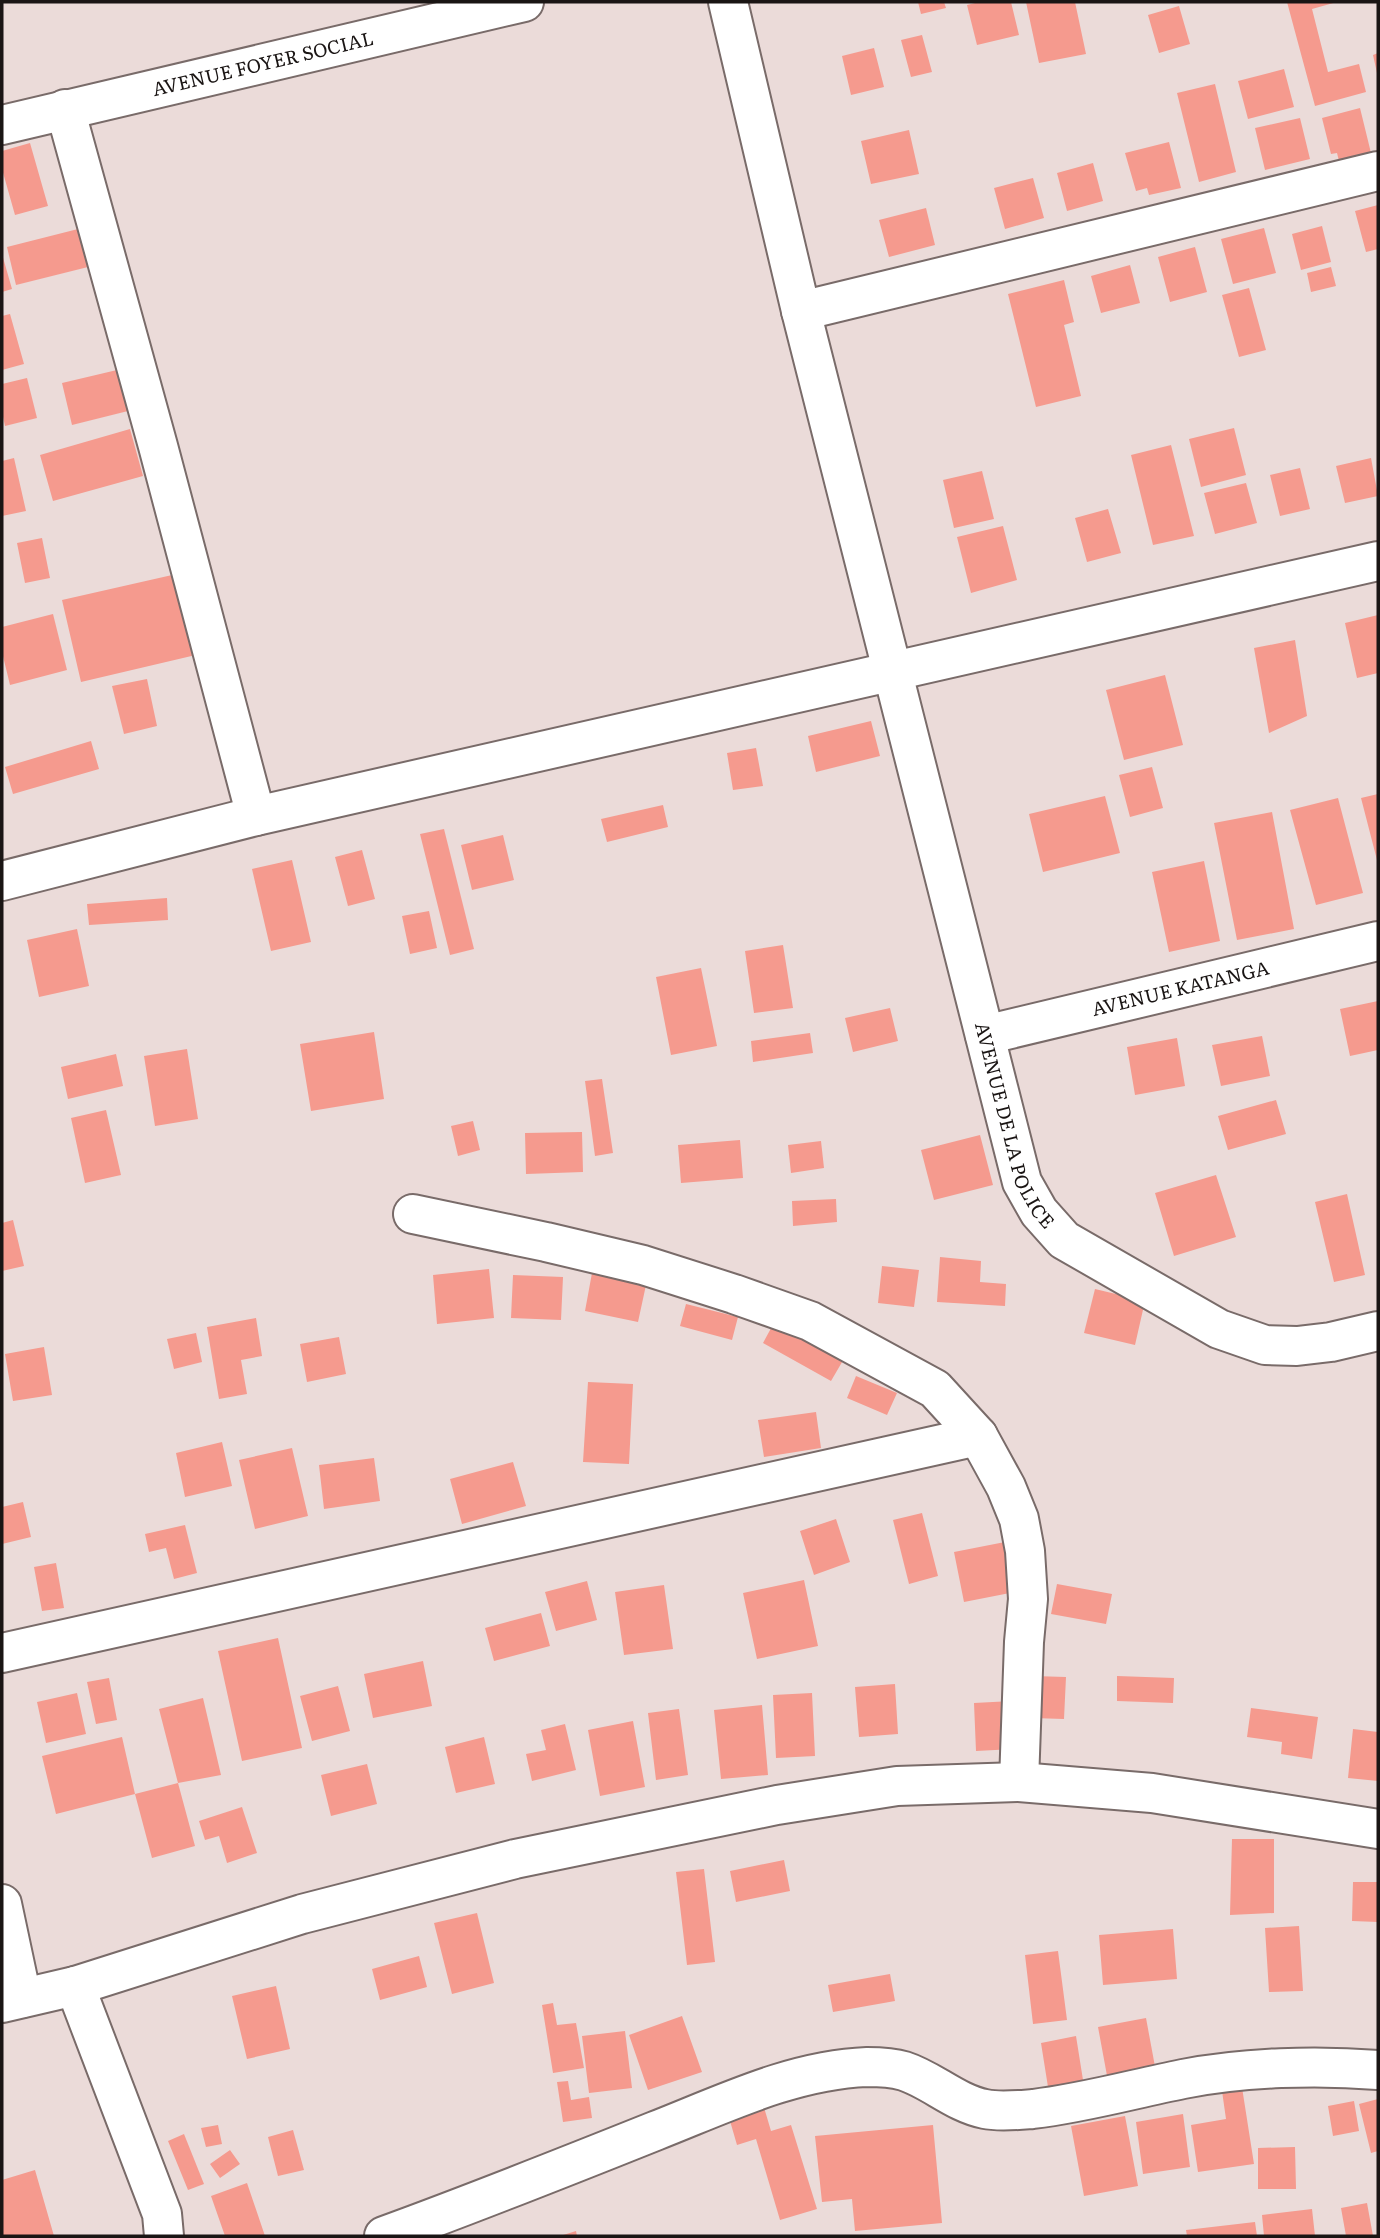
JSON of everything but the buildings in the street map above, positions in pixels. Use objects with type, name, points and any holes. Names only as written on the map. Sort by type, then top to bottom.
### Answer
[{"type":"street","name":"AVENUE FOYER SOCIAL","points":[[2,125],[524,2]]},
{"type":"street","name":"AVENUE DE LA POLICE","points":[[728,2],[801,312],[1021,1182],[1038,1212],[1064,1240],[1219,1329],[1240,1338],[1265,1345],[1297,1346],[1331,1342],[1378,1331]]},
{"type":"street","points":[[65,109],[159,446],[256,816]]},
{"type":"street","points":[[801,312],[1378,171]]},
{"type":"street","points":[[2,881],[256,816],[1378,561]]},
{"type":"street","name":"AVENUE KATANGA","points":[[985,1035],[1378,941]]},
{"type":"street","points":[[413,1214],[546,1241],[643,1265],[734,1294],[810,1321],[935,1390],[978,1436],[1006,1487],[1018,1519],[1025,1551],[1028,1599],[1018,1782]]},
{"type":"street","points":[[2,1653],[978,1436]]},
{"type":"street","points":[[2,1904],[12,2000],[75,1986],[302,1914],[514,1859],[777,1805],[897,1786],[1018,1782],[1152,1793],[1378,1829]]},
{"type":"street","points":[[75,1986],[162,2214],[163,2236]]},
{"type":"street","points":[[384,2236],[519,2186],[744,2095],[790,2080],[827,2072],[868,2067],[903,2070],[953,2097],[985,2109],[1030,2109],[1224,2072],[1303,2067],[1378,2070]]}]
